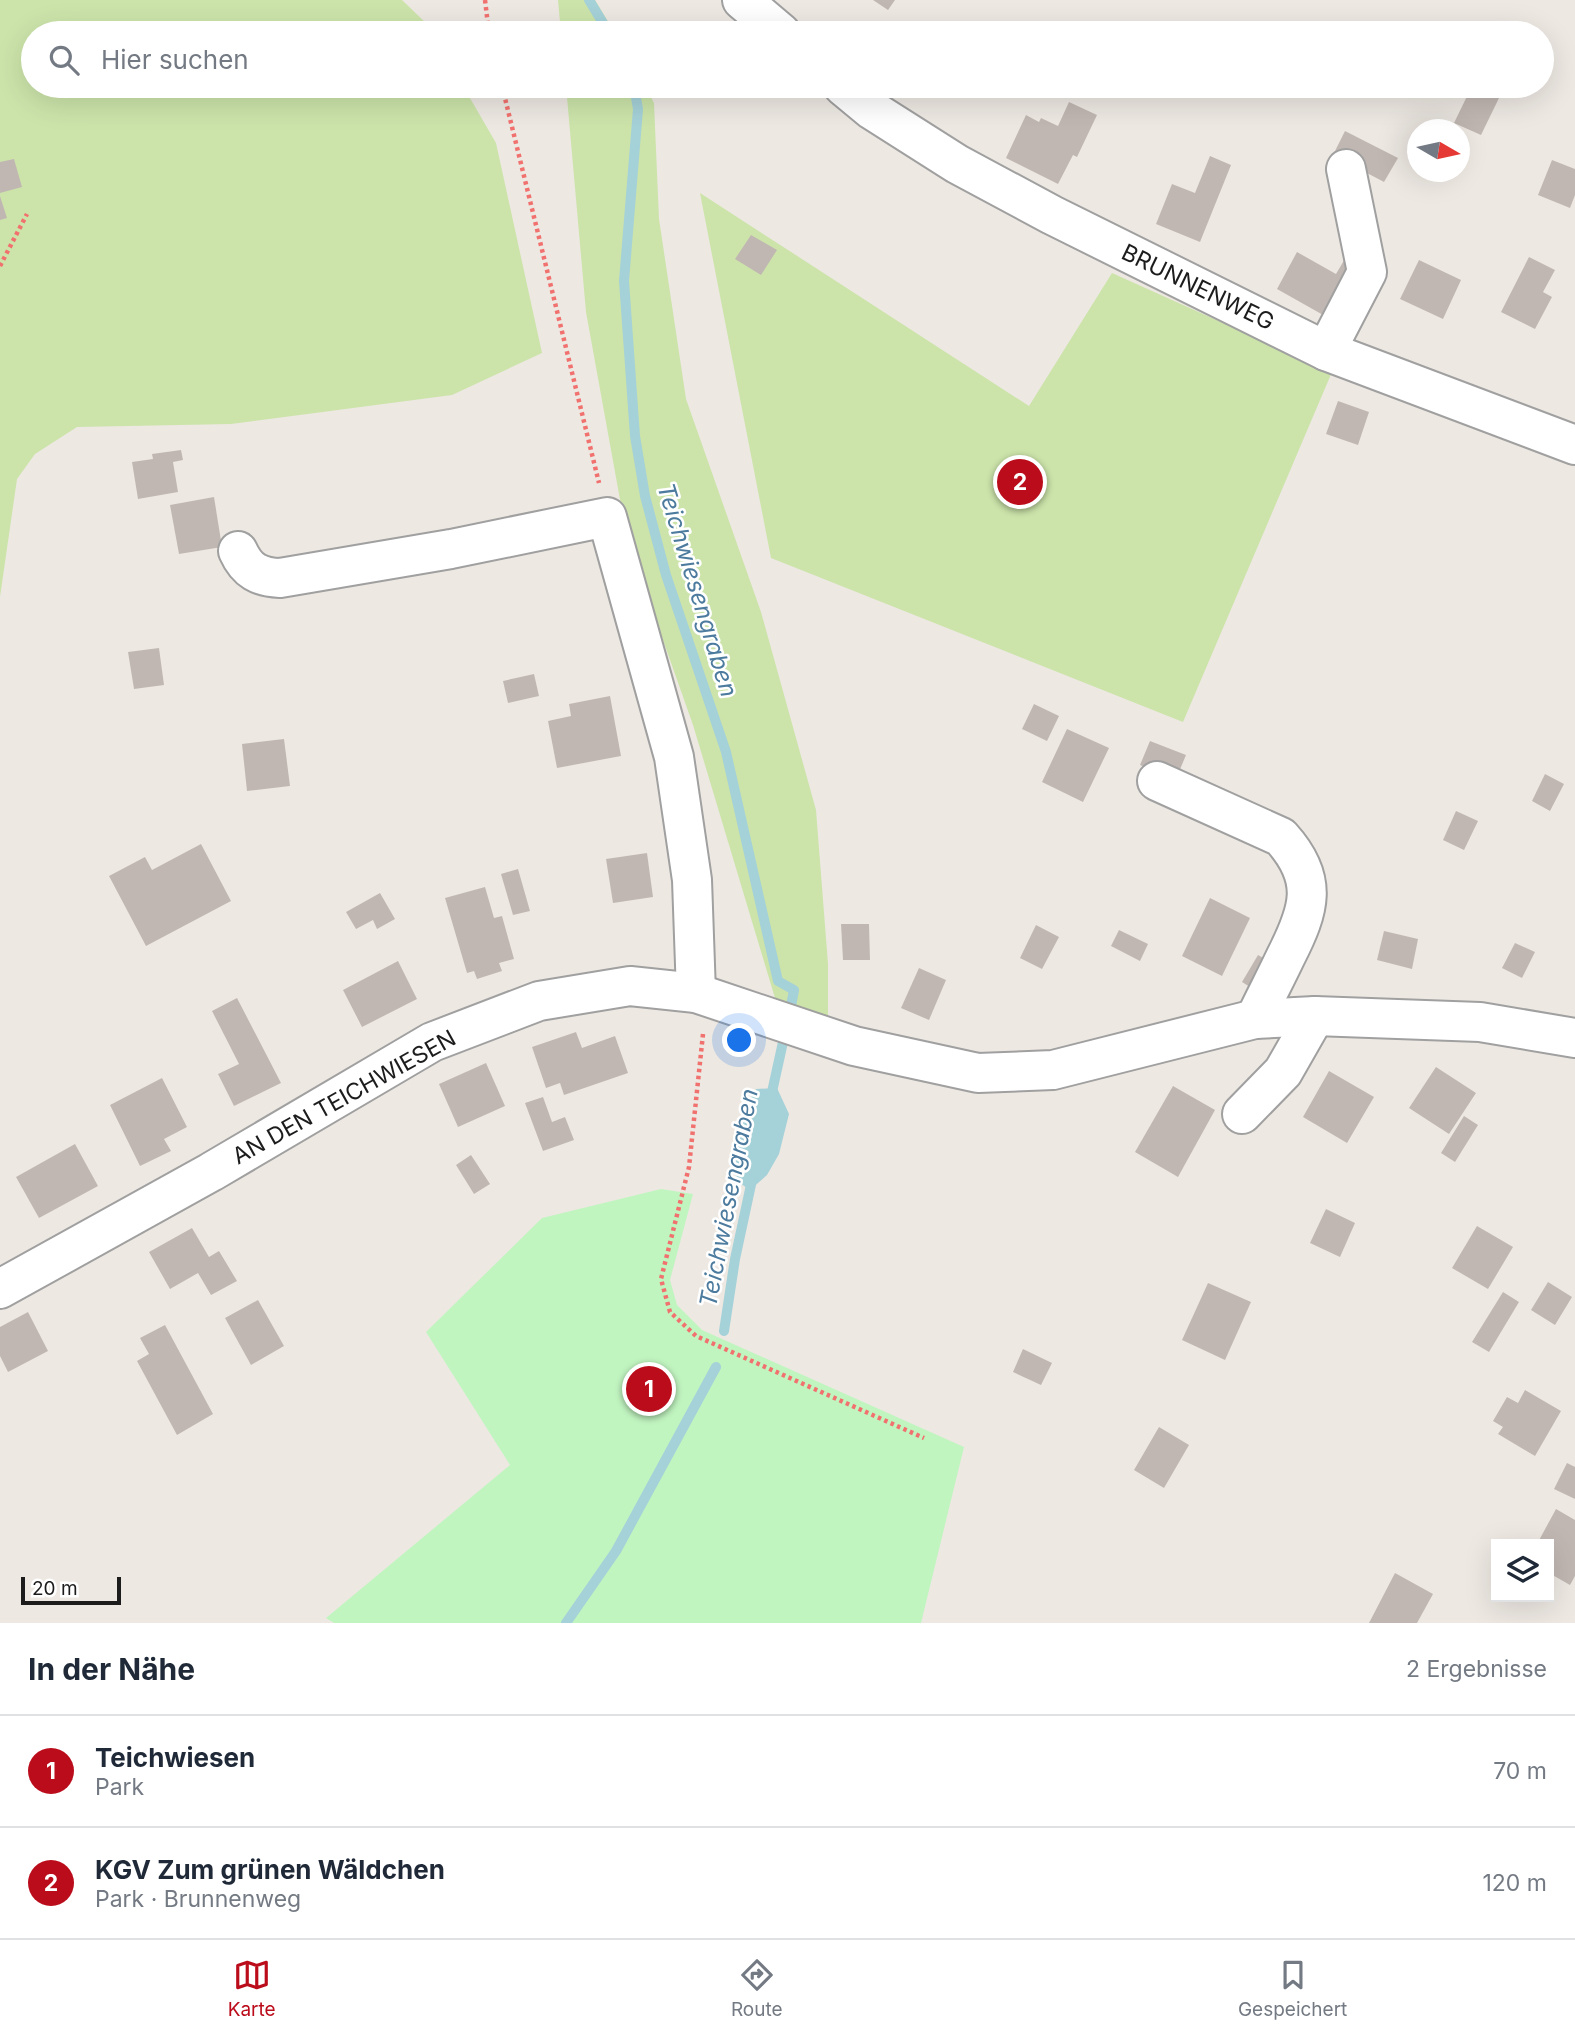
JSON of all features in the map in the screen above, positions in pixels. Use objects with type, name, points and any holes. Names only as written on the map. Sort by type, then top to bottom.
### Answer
[{"type":"street","points":[[742,0],[767,21]]},
{"type":"street","name":"BRUNNENWEG","points":[[857,98],[875,113],[957,164],[1052,215],[1326,351],[1575,445]]},
{"type":"street","points":[[1326,351],[1367,272],[1346,169]]},
{"type":"street","points":[[238,551],[244,564],[254,572],[264,577],[280,578],[451,549],[607,517],[674,757],[692,880],[696,993]]},
{"type":"street","points":[[1157,781],[1281,837],[1295,852],[1305,875],[1307,897],[1303,922],[1255,1019]]},
{"type":"street","name":"AN DEN TEICHWIESEN","points":[[0,1289],[211,1172],[432,1042],[539,1001],[630,986],[696,993],[854,1046],[978,1073],[1053,1070],[1255,1019],[1315,1016],[1480,1022],[1575,1038]]},
{"type":"street","points":[[1242,1114],[1283,1072],[1315,1016]]},
{"type":"path","points":[[485,0],[488,21]]},
{"type":"path","points":[[505,98],[607,517]]},
{"type":"path","points":[[0,266],[27,214]]},
{"type":"path","points":[[696,993],[703,1030],[689,1167],[661,1279],[670,1312],[696,1336],[924,1438]]},
{"type":"green space","points":[[0,0],[402,0],[424,21],[21,21],[21,98],[470,98],[496,143],[542,353],[452,395],[231,424],[77,427],[35,454],[17,479],[0,597]]},
{"type":"green space","points":[[558,0],[595,0],[608,21],[560,21]]},
{"type":"green space","points":[[567,98],[651,98],[654,103],[659,219],[686,399],[761,612],[816,810],[828,964],[828,1020],[775,998],[693,725],[627,538],[586,312]]},
{"type":"green space","points":[[700,193],[1029,406],[1112,273],[1332,372],[1183,722],[771,558]]},
{"type":"green space","points":[[661,1189],[693,1194],[670,1280],[677,1305],[702,1330],[964,1447],[921,1623],[334,1623],[326,1618],[510,1465],[426,1332],[542,1218]]},
{"type":"water","points":[[777,1088],[789,1114],[779,1154],[767,1175],[750,1190],[737,1181],[736,1143],[740,1123],[756,1089]]},
{"type":"building","points":[[873,0],[895,0],[888,10]]},
{"type":"building","points":[[1466,98],[1499,98],[1481,135],[1470,130],[1470,119],[1456,119]]},
{"type":"building","points":[[1069,102],[1097,115],[1077,157],[1073,155],[1058,184],[1006,158],[1026,115],[1039,122],[1041,118],[1058,126]]},
{"type":"building","points":[[1345,131],[1398,158],[1384,182],[1333,155]]},
{"type":"building","points":[[1210,156],[1231,165],[1200,242],[1156,224],[1172,184],[1195,193]]},
{"type":"building","points":[[14,159],[22,187],[0,193],[0,162]]},
{"type":"building","points":[[1552,160],[1575,169],[1575,195],[1570,208],[1538,195]]},
{"type":"building","points":[[0,196],[7,218],[0,220]]},
{"type":"building","points":[[751,235],[777,250],[761,275],[735,259]]},
{"type":"building","points":[[1297,252],[1336,274],[1346,257],[1361,266],[1332,320],[1277,289]]},
{"type":"building","points":[[1529,257],[1555,270],[1543,292],[1552,297],[1535,329],[1501,312]]},
{"type":"building","points":[[1419,260],[1461,280],[1443,319],[1400,299]]},
{"type":"building","points":[[1338,401],[1369,412],[1358,445],[1326,434]]},
{"type":"building","points":[[181,450],[183,460],[173,462],[178,492],[138,499],[132,462],[153,459],[152,454]]},
{"type":"building","points":[[214,497],[222,547],[179,554],[170,505]]},
{"type":"building","points":[[159,648],[164,685],[134,689],[128,652]]},
{"type":"building","points":[[534,674],[539,696],[508,703],[503,681]]},
{"type":"building","points":[[610,696],[621,756],[557,768],[548,721],[571,716],[569,704]]},
{"type":"building","points":[[1034,704],[1059,716],[1047,741],[1022,729]]},
{"type":"building","points":[[1067,729],[1109,748],[1083,802],[1042,782]]},
{"type":"building","points":[[284,739],[290,786],[247,791],[242,744]]},
{"type":"building","points":[[1150,741],[1186,755],[1176,779],[1140,765]]},
{"type":"building","points":[[1545,774],[1564,784],[1550,811],[1532,801]]},
{"type":"building","points":[[1456,811],[1478,821],[1464,850],[1443,840]]},
{"type":"building","points":[[201,844],[231,901],[146,946],[109,876],[145,857],[152,870]]},
{"type":"building","points":[[647,853],[653,897],[613,903],[606,859]]},
{"type":"building","points":[[518,869],[530,911],[513,915],[501,874]]},
{"type":"building","points":[[485,887],[494,918],[502,916],[514,959],[499,963],[502,971],[477,979],[474,971],[467,973],[445,898]]},
{"type":"building","points":[[380,893],[395,919],[377,929],[373,920],[356,929],[346,912]]},
{"type":"building","points":[[1210,898],[1250,918],[1222,976],[1182,956]]},
{"type":"building","points":[[841,924],[869,924],[870,960],[843,960]]},
{"type":"building","points":[[1036,925],[1059,937],[1042,969],[1020,958]]},
{"type":"building","points":[[1119,930],[1148,944],[1140,961],[1111,946]]},
{"type":"building","points":[[1384,931],[1418,939],[1412,969],[1377,960]]},
{"type":"building","points":[[1515,943],[1535,952],[1522,978],[1502,968]]},
{"type":"building","points":[[1258,955],[1274,964],[1258,992],[1242,982]]},
{"type":"building","points":[[398,961],[417,999],[362,1027],[343,990]]},
{"type":"building","points":[[919,968],[946,980],[929,1020],[901,1008]]},
{"type":"building","points":[[237,998],[281,1083],[234,1106],[218,1074],[239,1064],[212,1011]]},
{"type":"building","points":[[576,1032],[582,1048],[615,1036],[628,1073],[564,1095],[560,1083],[546,1088],[532,1047]]},
{"type":"building","points":[[486,1063],[505,1106],[458,1127],[439,1084]]},
{"type":"building","points":[[1436,1067],[1476,1093],[1449,1134],[1409,1108]]},
{"type":"building","points":[[1329,1071],[1374,1097],[1347,1143],[1303,1117]]},
{"type":"building","points":[[162,1078],[187,1127],[164,1139],[171,1151],[140,1166],[110,1105]]},
{"type":"building","points":[[1173,1086],[1215,1110],[1178,1177],[1135,1152]]},
{"type":"building","points":[[543,1097],[552,1122],[565,1117],[574,1140],[543,1151],[525,1103]]},
{"type":"building","points":[[1464,1116],[1478,1125],[1455,1162],[1441,1153]]},
{"type":"building","points":[[75,1144],[98,1186],[39,1218],[16,1177]]},
{"type":"building","points":[[471,1155],[490,1184],[474,1194],[456,1165]]},
{"type":"building","points":[[1326,1209],[1355,1223],[1340,1257],[1310,1243]]},
{"type":"building","points":[[1477,1226],[1513,1247],[1488,1289],[1452,1268]]},
{"type":"building","points":[[192,1228],[209,1257],[219,1251],[237,1281],[211,1295],[198,1273],[170,1289],[149,1252]]},
{"type":"building","points":[[1548,1282],[1572,1297],[1555,1325],[1531,1310]]},
{"type":"building","points":[[1208,1283],[1251,1302],[1225,1360],[1182,1340]]},
{"type":"building","points":[[1503,1292],[1519,1302],[1489,1352],[1472,1342]]},
{"type":"building","points":[[258,1300],[284,1346],[251,1365],[225,1318]]},
{"type":"building","points":[[28,1312],[48,1351],[8,1372],[0,1356],[0,1327]]},
{"type":"building","points":[[165,1325],[213,1414],[177,1435],[137,1361],[149,1354],[140,1338]]},
{"type":"building","points":[[1023,1349],[1052,1363],[1041,1385],[1013,1372]]},
{"type":"building","points":[[1525,1390],[1561,1411],[1535,1456],[1498,1434],[1503,1427],[1493,1421],[1507,1397],[1518,1403]]},
{"type":"building","points":[[1159,1427],[1189,1445],[1164,1488],[1134,1470]]},
{"type":"building","points":[[1567,1463],[1575,1467],[1575,1499],[1554,1489]]},
{"type":"building","points":[[1556,1509],[1575,1520],[1575,1576],[1570,1585],[1554,1576],[1554,1539],[1540,1539]]},
{"type":"building","points":[[1395,1573],[1433,1594],[1417,1623],[1369,1623]]},
{"type":"waterway","name":"Teichwiesengraben","points":[[589,0],[602,21]]},
{"type":"waterway","name":"Teichwiesengraben","points":[[636,98],[638,109],[624,281],[635,436],[645,496],[666,575],[726,752],[778,981],[794,990],[791,1006]]},
{"type":"waterway","name":"Teichwiesengraben","points":[[770,1101],[785,1033]]},
{"type":"waterway","name":"Teichwiesengraben","points":[[724,1331],[735,1259],[752,1180]]},
{"type":"waterway","name":"Teichwiesengraben","points":[[566,1623],[616,1551],[716,1367]]},
{"type":"place","name":"KGV Zum grünen Wäldchen","points":[[1020,482]]},
{"type":"place","name":"Teichwiesen","points":[[649,1389]]}]
